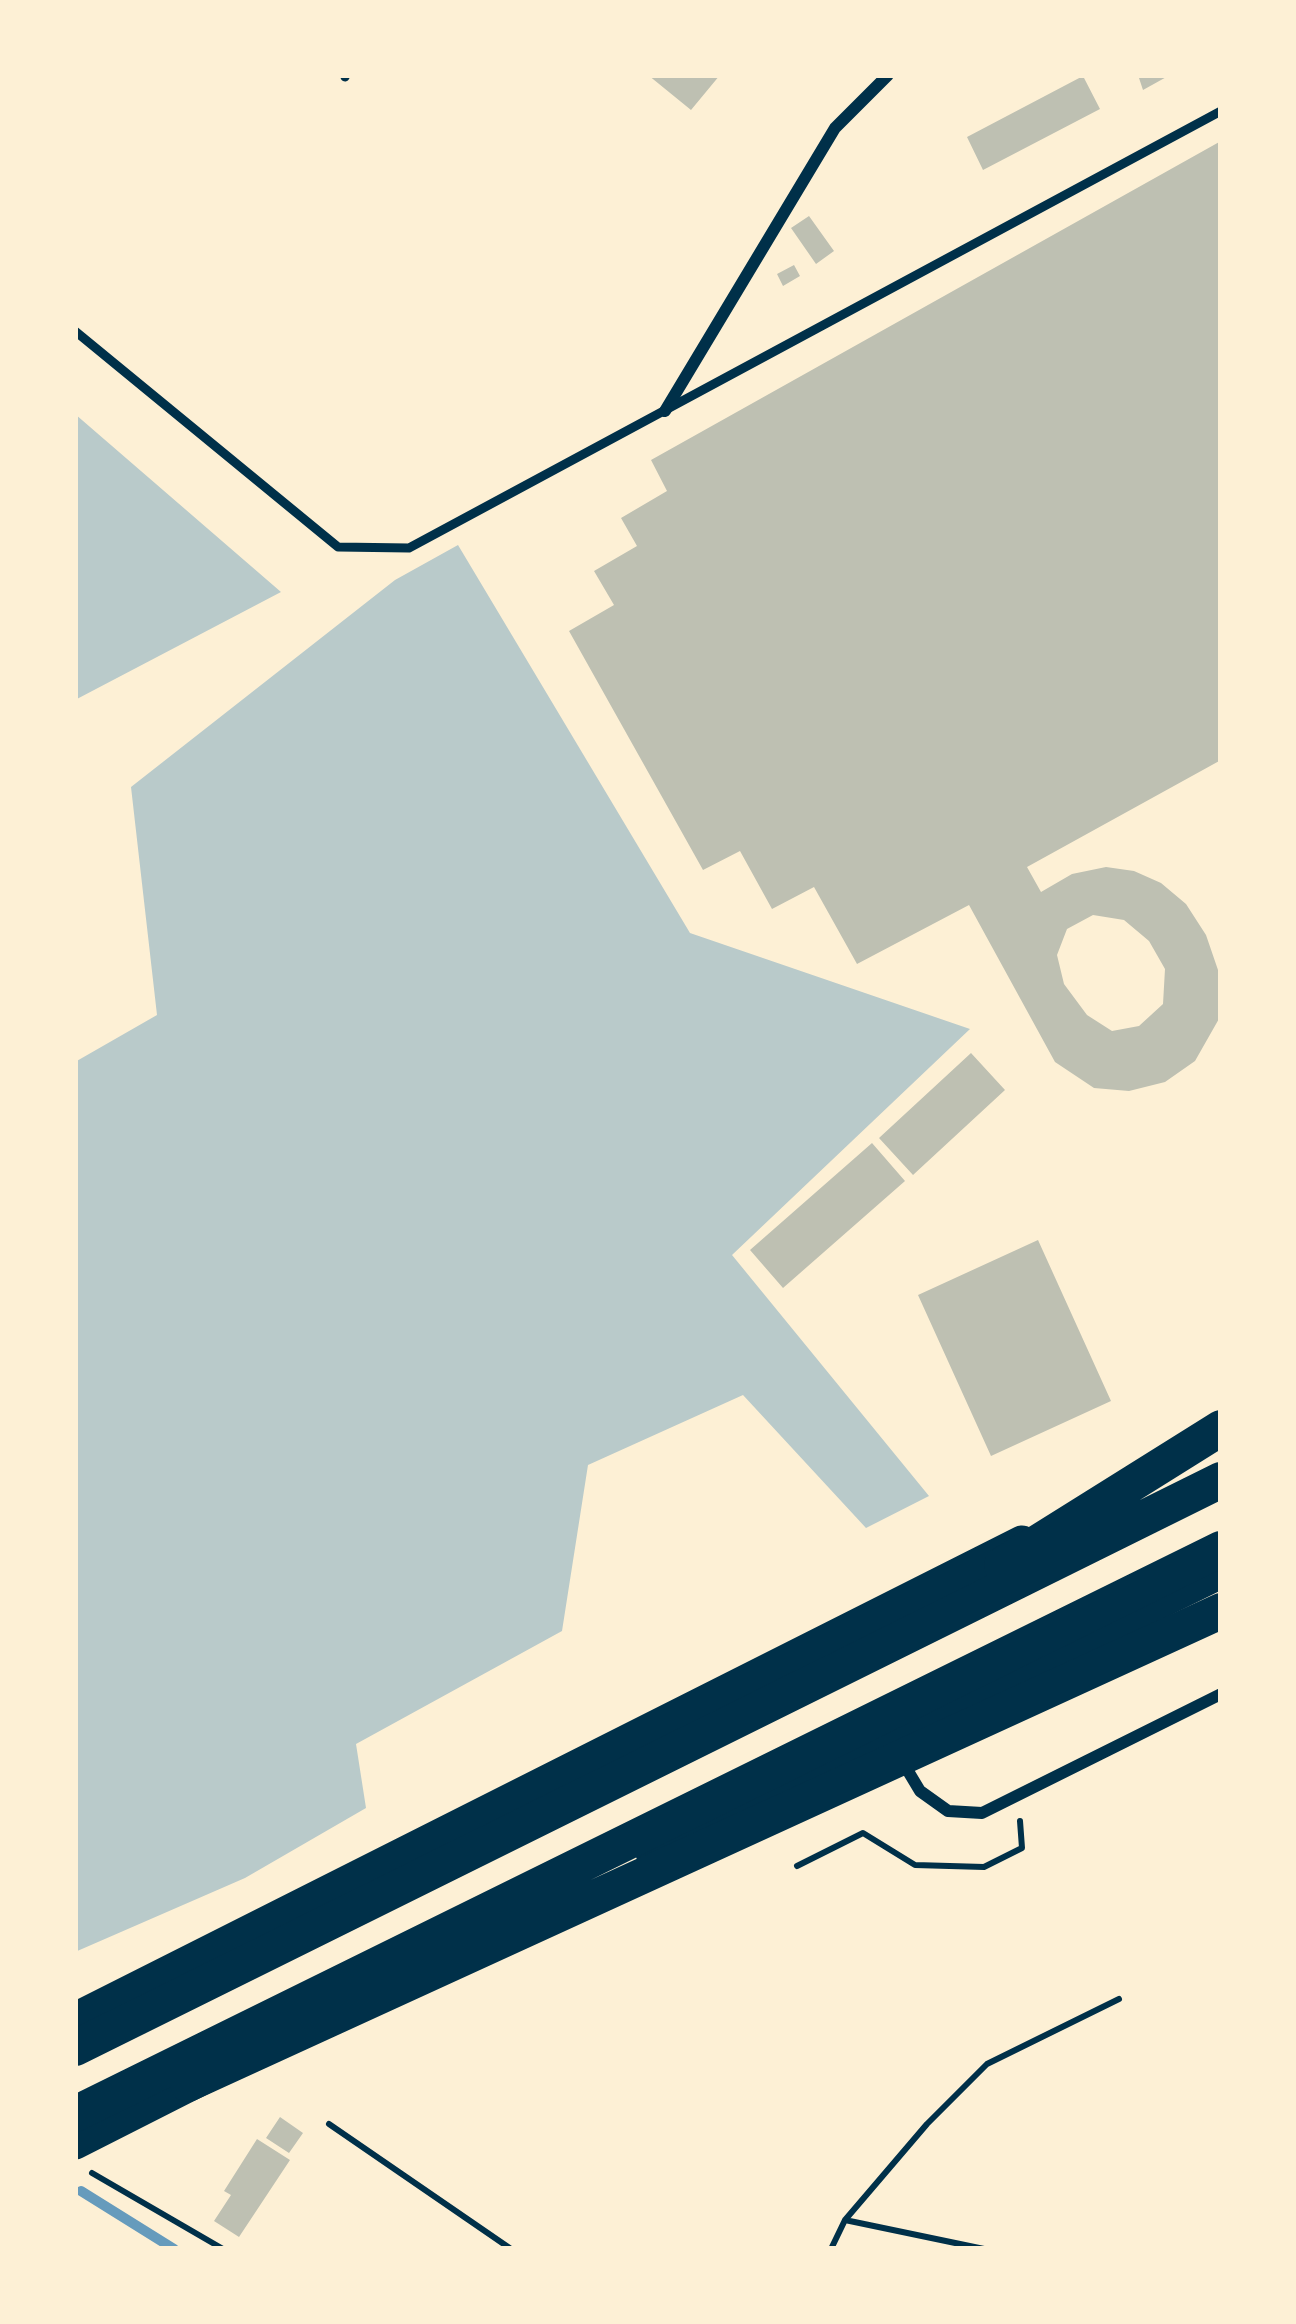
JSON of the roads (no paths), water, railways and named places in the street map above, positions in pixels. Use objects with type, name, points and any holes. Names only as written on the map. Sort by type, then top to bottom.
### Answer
[{"type":"highway","points":[[821,1678],[1221,1428]]},
{"type":"highway","points":[[75,2019],[1221,1441]]},
{"type":"highway","points":[[75,2048],[1221,1480]]},
{"type":"highway","points":[[75,2114],[1221,1550]]},
{"type":"highway","points":[[78,2148],[1221,1572]]},
{"type":"highway","points":[[78,2148],[1221,1611]]},
{"type":"street","points":[[665,410],[835,128],[888,75]]},
{"type":"street","points":[[888,1736],[920,1791],[948,1811],[982,1813],[1015,1801],[1221,1694]]},
{"type":"lane","points":[[75,331],[338,547],[410,548],[1221,111]]},
{"type":"waterway","points":[[81,2191],[174,2249]]}]
